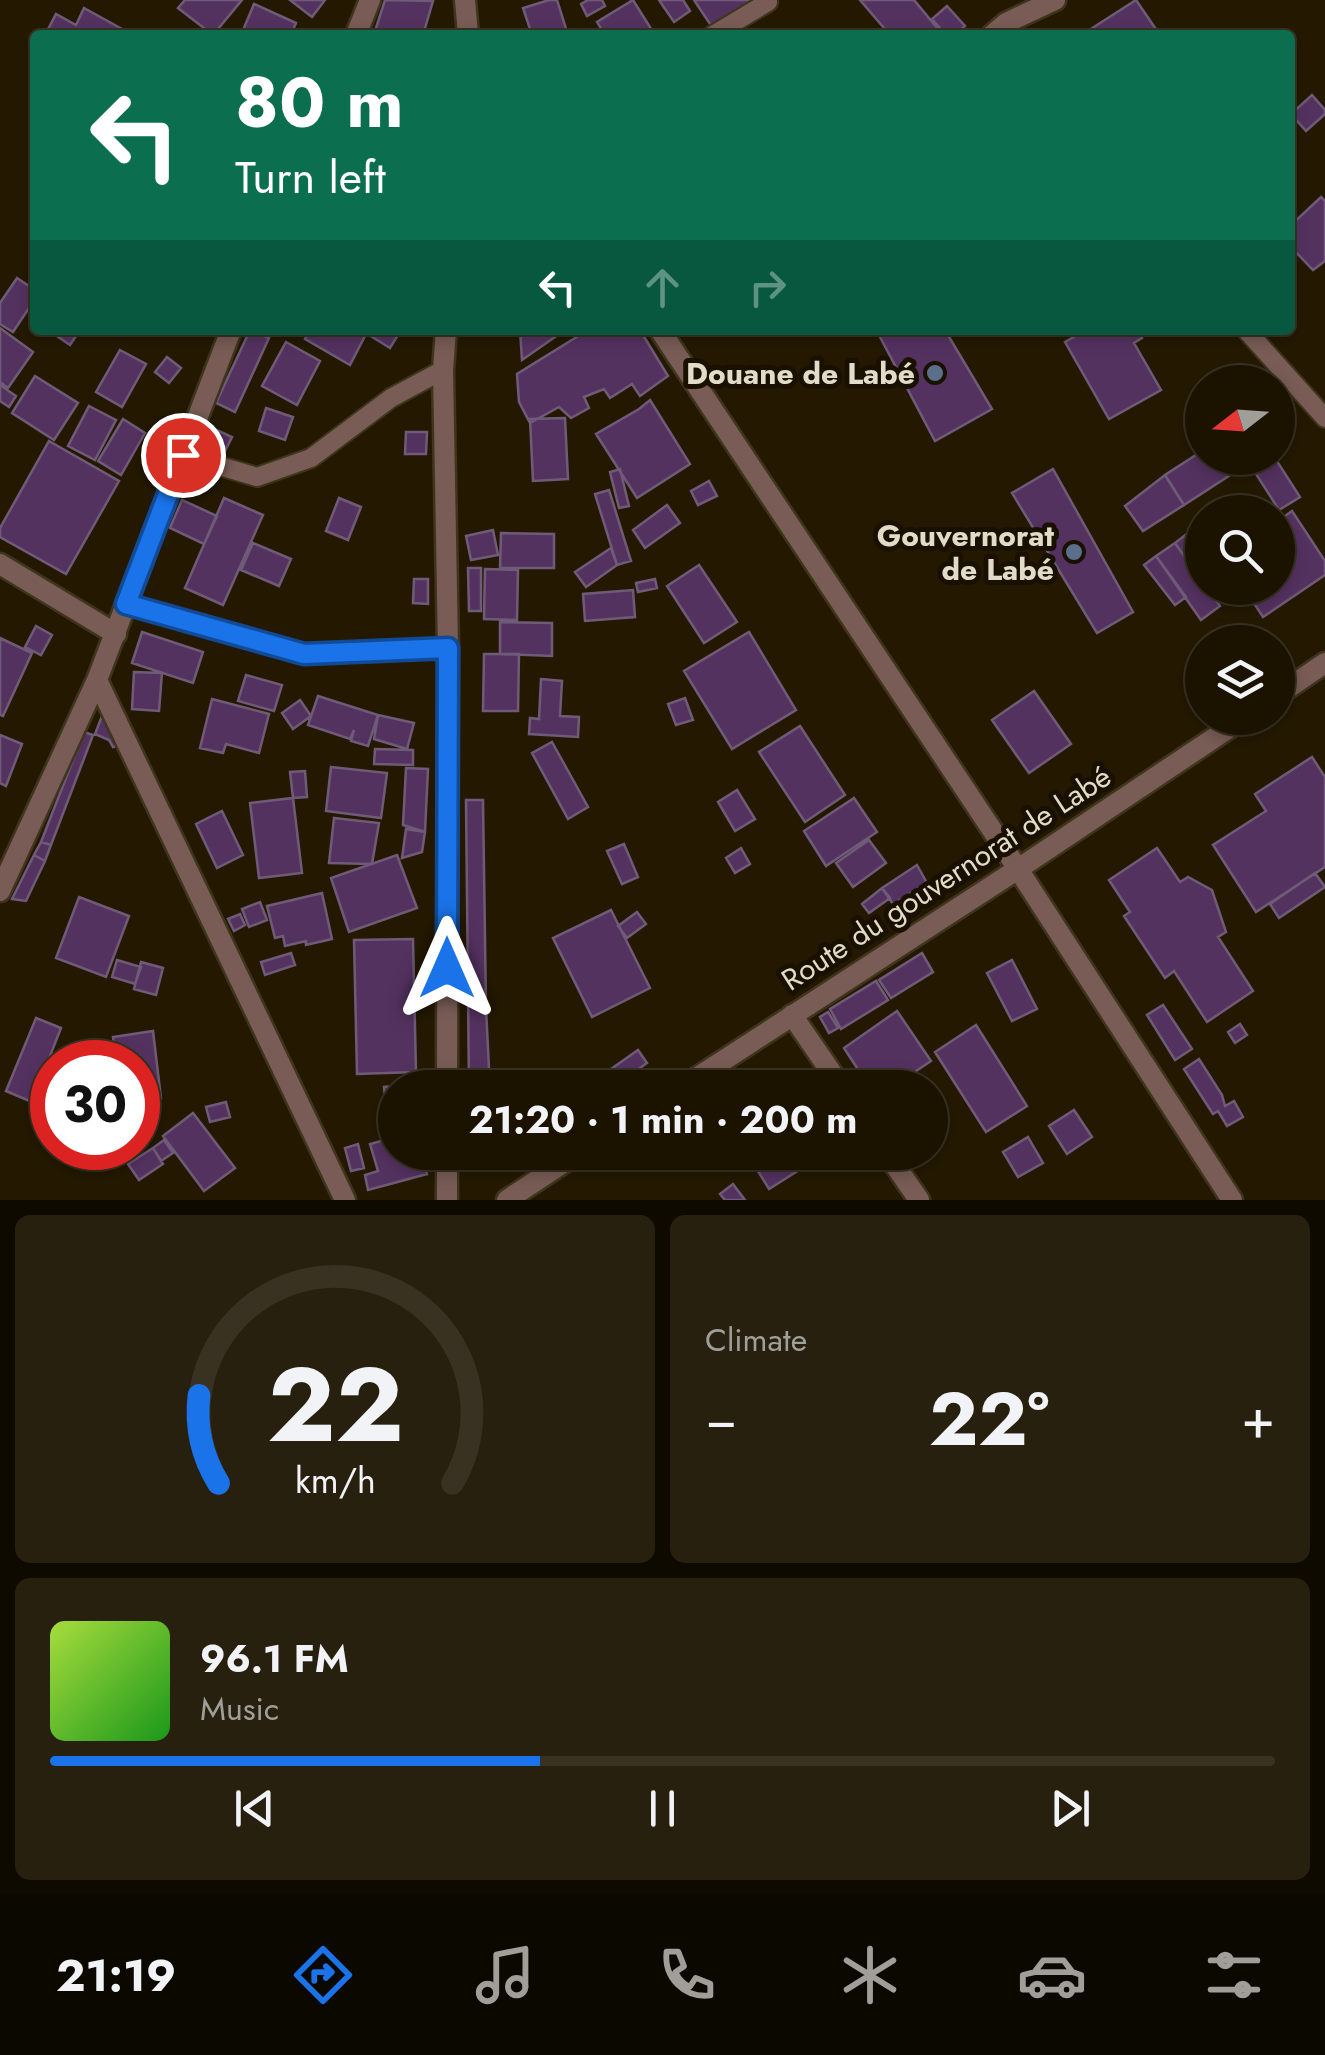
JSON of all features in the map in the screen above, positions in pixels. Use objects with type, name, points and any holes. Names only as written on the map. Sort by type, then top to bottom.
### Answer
[{"type":"street","points":[[358,30],[370,0]]},
{"type":"street","points":[[464,0],[467,30]]},
{"type":"street","points":[[998,30],[1055,0]]},
{"type":"street","points":[[0,891],[116,634],[229,335]]},
{"type":"street","points":[[446,335],[447,1070]]},
{"type":"street","points":[[663,335],[1018,869],[1232,1200]]},
{"type":"street","points":[[0,564],[116,634]]},
{"type":"street","points":[[1295,683],[1325,663]]},
{"type":"street","points":[[97,680],[345,1200]]},
{"type":"street","name":"Route du gouvernorat de Labé","points":[[708,1070],[1219,735]]},
{"type":"street","points":[[792,1015],[830,1070]]},
{"type":"street","points":[[447,1170],[447,1200]]},
{"type":"street","points":[[507,1200],[553,1170]]},
{"type":"street","points":[[898,1170],[919,1200]]},
{"type":"lane","points":[[721,30],[768,2]]},
{"type":"lane","points":[[1250,335],[1325,418]]},
{"type":"lane","points":[[183,455],[257,477],[311,458],[391,398],[444,370]]},
{"type":"lane","points":[[126,604],[304,654],[448,648]]},
{"type":"building","points":[[185,0],[242,0],[217,30],[207,30],[178,8]]},
{"type":"building","points":[[290,0],[325,0],[312,17]]},
{"type":"building","points":[[385,0],[433,1],[424,30],[376,28]]},
{"type":"building","points":[[557,0],[566,30],[530,30],[523,8]]},
{"type":"building","points":[[602,0],[605,6],[587,16],[581,4]]},
{"type":"building","points":[[633,0],[652,30],[602,30],[597,22]]},
{"type":"building","points":[[659,0],[683,0],[690,11],[674,22]]},
{"type":"building","points":[[694,0],[762,0],[720,30],[714,30]]},
{"type":"building","points":[[860,0],[914,0],[939,30],[886,30]]},
{"type":"building","points":[[1136,0],[1157,30],[1089,30]]},
{"type":"building","points":[[254,4],[296,23],[293,30],[243,30]]},
{"type":"building","points":[[947,6],[965,26],[961,30],[942,30],[932,19]]},
{"type":"building","points":[[84,8],[124,30],[48,30],[56,14],[76,25]]},
{"type":"building","points":[[1312,95],[1325,114],[1306,131],[1295,119],[1295,110]]},
{"type":"building","points":[[1321,197],[1325,201],[1325,261],[1313,270],[1295,251],[1295,221]]},
{"type":"building","points":[[17,278],[30,287],[30,306],[13,332],[0,324],[0,303]]},
{"type":"building","points":[[0,328],[33,352],[8,388],[0,382]]},
{"type":"building","points":[[55,335],[77,335],[70,345]]},
{"type":"building","points":[[248,335],[269,338],[235,412],[216,403]]},
{"type":"building","points":[[307,335],[365,336],[350,365],[305,339]]},
{"type":"building","points":[[369,335],[398,335],[390,348]]},
{"type":"building","points":[[520,335],[558,335],[522,360]]},
{"type":"building","points":[[580,335],[643,335],[668,376],[640,396],[632,384],[610,398],[604,389],[584,397],[589,408],[571,418],[559,407],[530,423],[519,402],[517,374]]},
{"type":"building","name":"Douane de Labé","points":[[948,335],[992,409],[935,441],[880,337]]},
{"type":"building","points":[[1077,335],[1140,335],[1142,338],[1134,343],[1161,390],[1109,419],[1065,342]]},
{"type":"building","points":[[286,342],[320,361],[297,405],[262,386]]},
{"type":"building","points":[[120,350],[146,364],[122,407],[96,392]]},
{"type":"building","points":[[167,357],[181,368],[169,383],[155,372]]},
{"type":"building","points":[[35,376],[78,403],[54,440],[12,413]]},
{"type":"building","points":[[0,385],[16,396],[9,407],[0,401]]},
{"type":"building","points":[[650,400],[690,464],[637,498],[596,434]]},
{"type":"building","points":[[89,406],[116,420],[95,460],[68,446]]},
{"type":"building","points":[[266,408],[293,417],[285,440],[259,431]]},
{"type":"building","points":[[565,418],[568,479],[533,481],[530,419]]},
{"type":"building","points":[[123,419],[145,433],[121,475],[98,461]]},
{"type":"building","points":[[208,426],[232,437],[220,461],[196,450]]},
{"type":"building","points":[[406,432],[427,432],[426,454],[405,454]]},
{"type":"building","points":[[49,441],[119,481],[66,574],[0,537],[0,528]]},
{"type":"building","points":[[1185,462],[1185,475],[1230,475],[1199,495],[1185,495],[1184,505],[1165,475]]},
{"type":"building","points":[[620,469],[629,506],[619,508],[610,472]]},
{"type":"building","name":"Gouvernorat de Labé","points":[[1053,469],[1133,612],[1097,633],[1012,493]]},
{"type":"building","points":[[1165,475],[1184,505],[1143,531],[1125,506]]},
{"type":"building","points":[[1257,475],[1286,475],[1300,497],[1295,500],[1295,495],[1269,495]]},
{"type":"building","points":[[709,481],[717,496],[698,505],[691,491]]},
{"type":"building","points":[[609,490],[631,561],[617,565],[595,494]]},
{"type":"building","points":[[224,498],[263,515],[223,605],[185,588]]},
{"type":"building","points":[[339,498],[361,507],[348,540],[326,531]]},
{"type":"building","points":[[182,500],[217,516],[204,544],[170,528]]},
{"type":"building","points":[[667,505],[680,523],[645,548],[633,530]]},
{"type":"building","points":[[1295,516],[1325,561],[1325,575],[1295,595]]},
{"type":"building","points":[[493,530],[498,555],[471,560],[466,536]]},
{"type":"building","points":[[501,533],[554,534],[554,568],[500,568]]},
{"type":"building","points":[[1185,535],[1185,557],[1175,543]]},
{"type":"building","points":[[253,543],[291,559],[279,586],[241,570]]},
{"type":"building","points":[[1175,543],[1185,557],[1185,597],[1156,556]]},
{"type":"building","points":[[611,548],[617,565],[586,587],[575,572]]},
{"type":"building","points":[[1156,556],[1185,598],[1175,605],[1144,565]]},
{"type":"building","points":[[699,565],[737,622],[704,643],[667,586]]},
{"type":"building","points":[[468,568],[481,568],[481,611],[469,611]]},
{"type":"building","points":[[485,569],[518,570],[517,620],[484,619]]},
{"type":"building","points":[[414,579],[428,579],[428,604],[413,603]]},
{"type":"building","points":[[655,579],[657,588],[638,592],[636,583]]},
{"type":"building","points":[[633,590],[635,617],[585,621],[583,594]]},
{"type":"building","points":[[1190,605],[1219,605],[1220,606],[1201,620]]},
{"type":"building","points":[[1255,605],[1281,605],[1263,617]]},
{"type":"building","points":[[500,622],[552,623],[552,656],[500,654]]},
{"type":"building","points":[[36,626],[52,635],[41,655],[25,647]]},
{"type":"building","points":[[142,632],[203,652],[193,683],[132,663]]},
{"type":"building","points":[[749,632],[796,710],[732,749],[684,671]]},
{"type":"building","points":[[0,638],[32,653],[3,716],[0,715]]},
{"type":"building","points":[[484,654],[519,654],[518,711],[483,711]]},
{"type":"building","points":[[134,672],[162,673],[159,711],[132,709]]},
{"type":"building","points":[[246,675],[282,685],[274,711],[238,701]]},
{"type":"building","points":[[541,679],[562,681],[560,716],[579,717],[578,737],[529,734],[530,718],[539,719]]},
{"type":"building","points":[[1034,691],[1071,744],[1029,773],[992,720]]},
{"type":"building","points":[[318,696],[378,715],[368,746],[351,741],[354,730],[350,739],[308,725]]},
{"type":"building","points":[[685,698],[693,720],[676,725],[668,704]]},
{"type":"building","points":[[212,699],[269,714],[259,753],[226,744],[223,753],[200,748]]},
{"type":"building","points":[[300,700],[311,716],[293,729],[282,713]]},
{"type":"building","points":[[378,715],[414,723],[407,749],[374,739]]},
{"type":"building","points":[[102,716],[114,726],[122,745],[113,747],[109,740],[95,734]]},
{"type":"building","points":[[800,726],[845,795],[805,822],[759,752]]},
{"type":"building","points":[[84,732],[93,735],[51,845],[41,842]]},
{"type":"building","points":[[0,735],[22,744],[6,786],[0,783]]},
{"type":"building","points":[[552,742],[588,807],[568,819],[532,753]]},
{"type":"building","points":[[375,749],[413,750],[413,765],[374,764]]},
{"type":"building","points":[[1312,757],[1325,777],[1325,867],[1256,912],[1213,845],[1266,811],[1255,794]]},
{"type":"building","points":[[331,767],[387,773],[381,818],[326,811]]},
{"type":"building","points":[[406,768],[428,769],[425,832],[403,825]]},
{"type":"building","points":[[305,771],[307,797],[293,798],[290,772]]},
{"type":"building","points":[[737,790],[755,819],[735,831],[718,802]]},
{"type":"building","points":[[293,798],[302,873],[259,878],[250,803]]},
{"type":"building","points":[[854,798],[877,832],[826,866],[804,831]]},
{"type":"building","points":[[466,800],[483,800],[489,1070],[469,1070]]},
{"type":"building","points":[[222,811],[243,855],[217,868],[196,824]]},
{"type":"building","points":[[334,818],[379,823],[372,864],[329,863]]},
{"type":"building","points":[[406,829],[425,832],[422,852],[402,858]]},
{"type":"building","points":[[869,840],[886,863],[853,887],[836,863]]},
{"type":"building","points":[[41,842],[51,845],[45,861],[34,855]]},
{"type":"building","points":[[624,844],[638,877],[622,884],[607,851]]},
{"type":"building","points":[[741,848],[750,864],[735,873],[726,858]]},
{"type":"building","points":[[1157,848],[1180,882],[1188,877],[1212,890],[1226,932],[1218,937],[1253,991],[1207,1022],[1174,971],[1165,978],[1124,916],[1130,912],[1109,880]]},
{"type":"building","points":[[34,855],[45,861],[26,901],[12,899]]},
{"type":"building","points":[[397,855],[417,908],[349,932],[331,878]]},
{"type":"building","points":[[917,865],[927,883],[893,904],[882,888]]},
{"type":"building","points":[[1315,873],[1325,887],[1279,918],[1270,904]]},
{"type":"building","points":[[882,888],[890,898],[869,913],[862,904]]},
{"type":"building","points":[[322,893],[332,939],[285,946],[283,936],[275,938],[267,906]]},
{"type":"building","points":[[79,897],[129,916],[106,977],[56,958]]},
{"type":"building","points":[[260,902],[267,920],[249,927],[242,909]]},
{"type":"building","points":[[611,910],[650,988],[592,1017],[553,938]]},
{"type":"building","points":[[637,912],[646,924],[627,938],[618,926]]},
{"type":"building","points":[[240,914],[245,925],[234,931],[228,919]]},
{"type":"building","points":[[413,939],[416,1070],[357,1074],[354,940]]},
{"type":"building","points":[[291,953],[295,965],[265,975],[261,962]]},
{"type":"building","points":[[922,953],[933,972],[891,998],[879,980]]},
{"type":"building","points":[[117,960],[141,967],[135,984],[112,977]]},
{"type":"building","points":[[1012,960],[1037,1009],[1012,1021],[987,973]]},
{"type":"building","points":[[141,962],[163,968],[156,995],[134,989]]},
{"type":"building","points":[[876,981],[888,1000],[841,1029],[830,1009]]},
{"type":"building","points":[[1163,1005],[1192,1049],[1175,1060],[1147,1015]]},
{"type":"building","points":[[897,1011],[931,1061],[918,1070],[858,1070],[844,1048]]},
{"type":"building","points":[[828,1012],[838,1028],[829,1033],[820,1017]]},
{"type":"building","points":[[36,1018],[61,1028],[56,1040],[30,1040],[30,1101],[6,1091]]},
{"type":"building","points":[[1240,1024],[1247,1035],[1235,1043],[1228,1032]]},
{"type":"building","points":[[976,1025],[1027,1106],[986,1132],[935,1052]]},
{"type":"building","points":[[153,1031],[154,1040],[113,1040],[113,1037]]},
{"type":"building","points":[[638,1050],[647,1063],[637,1070],[610,1070]]},
{"type":"building","points":[[1199,1059],[1225,1106],[1234,1101],[1243,1117],[1227,1126],[1218,1111],[1213,1114],[1184,1069]]},
{"type":"building","points":[[226,1102],[230,1117],[210,1122],[206,1107]]},
{"type":"building","points":[[1074,1110],[1092,1137],[1067,1154],[1049,1126]]},
{"type":"building","points":[[193,1113],[235,1168],[204,1191],[163,1136]]},
{"type":"building","points":[[1028,1137],[1043,1163],[1018,1177],[1003,1152]]},
{"type":"building","points":[[164,1140],[173,1153],[161,1161],[160,1159],[160,1143]]},
{"type":"building","points":[[378,1142],[378,1170],[426,1170],[427,1174],[368,1190],[365,1175],[378,1171],[370,1144]]},
{"type":"building","points":[[358,1144],[364,1168],[351,1171],[345,1148]]},
{"type":"building","points":[[132,1170],[154,1170],[139,1180]]},
{"type":"building","points":[[757,1170],[799,1170],[769,1189]]},
{"type":"building","points":[[733,1184],[745,1200],[725,1200],[720,1194]]},
{"type":"place","name":"Douane de Labé","points":[[935,373]]},
{"type":"place","name":"Gouvernorat de Labé","points":[[1074,552]]},
{"type":"route","points":[[183,455],[126,604],[304,654],[448,648],[447,968]]}]
